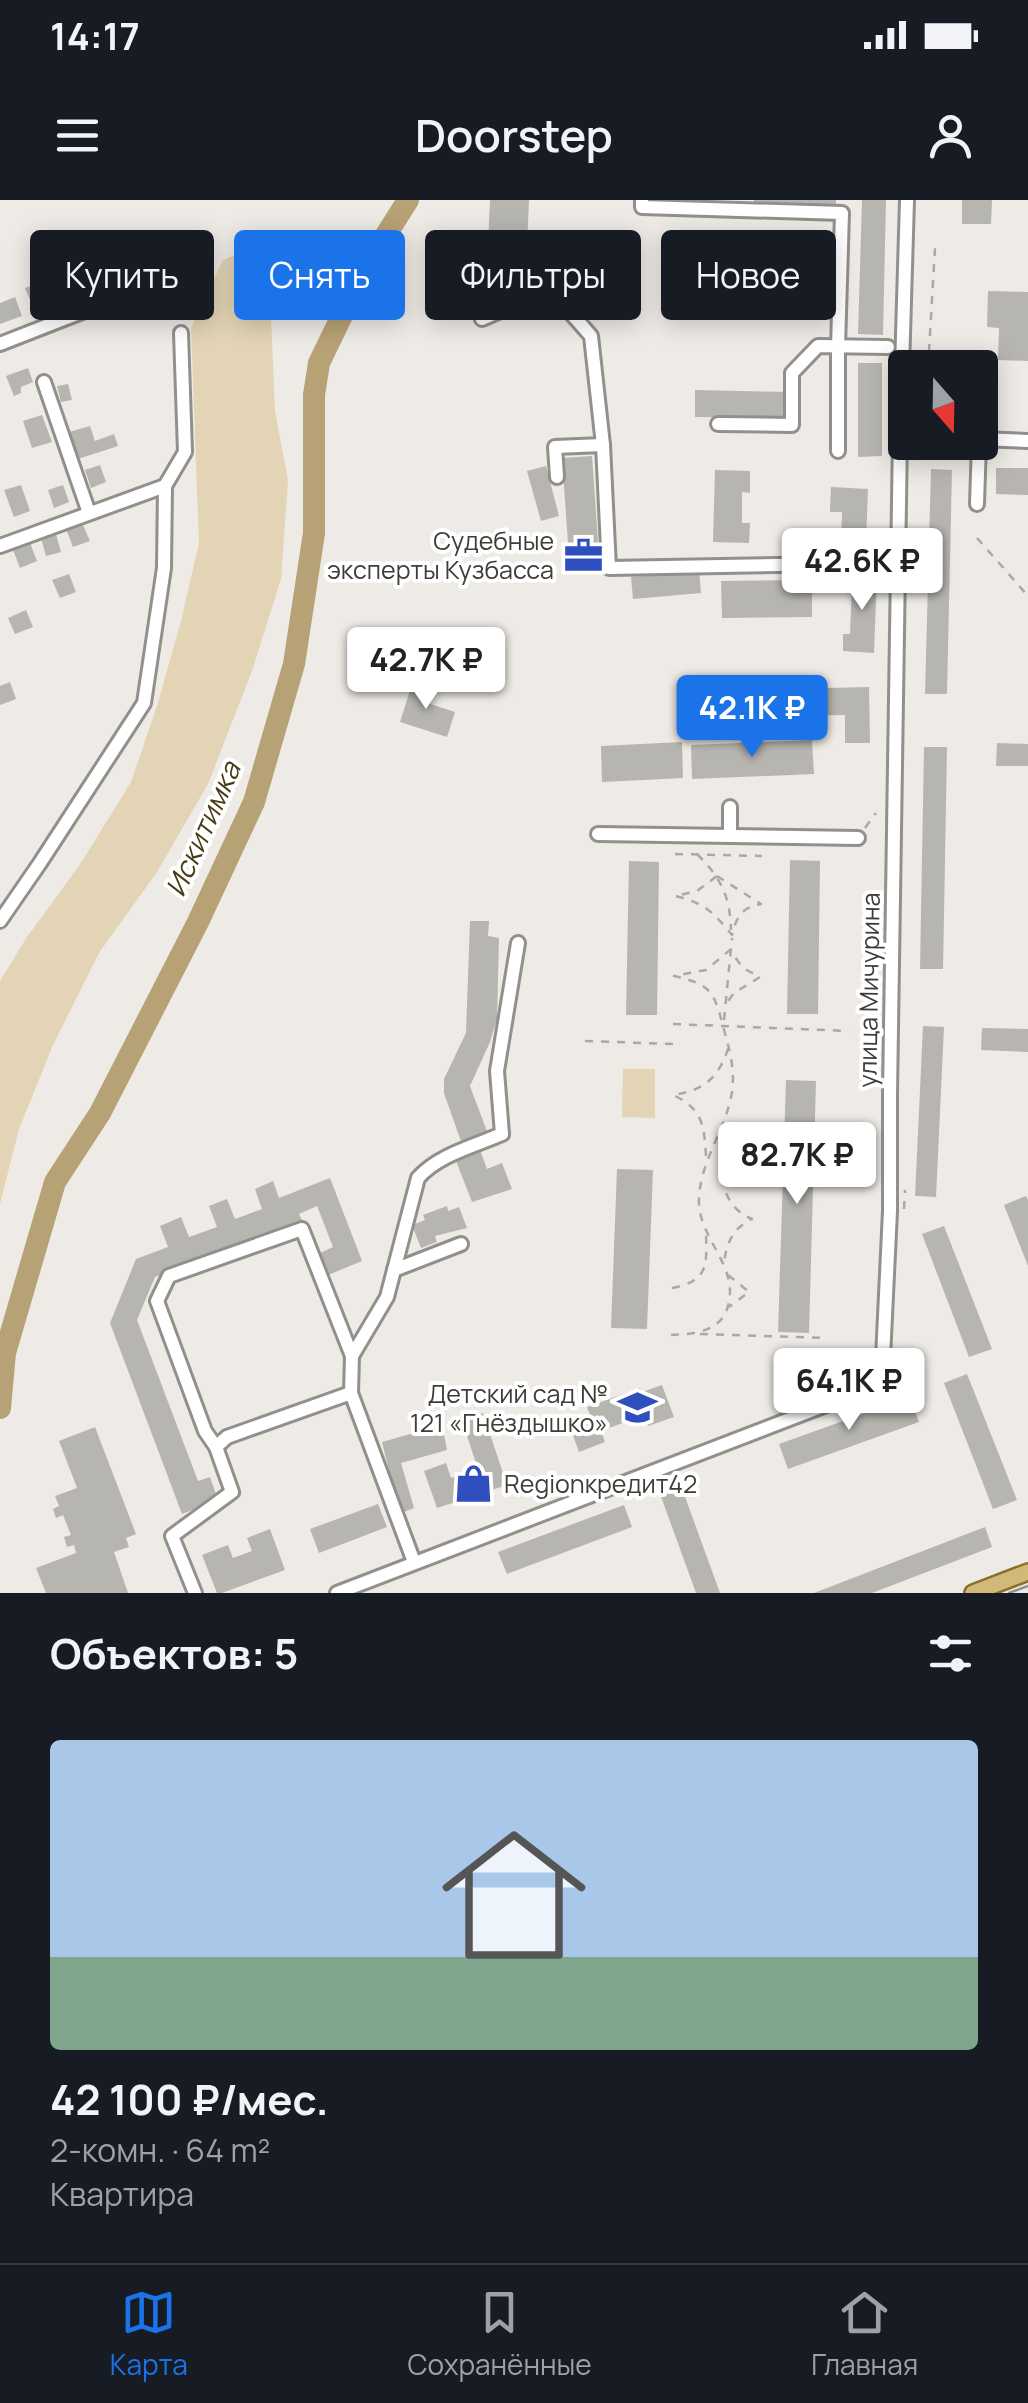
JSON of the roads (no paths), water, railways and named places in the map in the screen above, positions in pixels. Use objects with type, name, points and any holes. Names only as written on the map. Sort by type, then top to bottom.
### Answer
[{"type":"main road","points":[[973,1593],[1028,1572]]},
{"type":"street","points":[[642,200],[642,207],[842,207],[838,451]]},
{"type":"street","name":"улица Мичурина","points":[[905,350],[908,200]]},
{"type":"street","points":[[0,344],[61,320]]},
{"type":"street","points":[[578,320],[591,336],[603,445],[609,568],[898,563]]},
{"type":"street","points":[[1,918],[144,703],[164,568],[165,486],[185,452],[180,333]]},
{"type":"street","points":[[718,424],[792,425],[792,373],[818,346],[888,346]]},
{"type":"street","points":[[44,382],[90,514]]},
{"type":"street","points":[[998,441],[1028,441]]},
{"type":"street","points":[[556,477],[556,448],[603,445]]},
{"type":"street","name":"улица Мичурина","points":[[338,1593],[865,1390],[880,1376],[890,1211],[902,460]]},
{"type":"street","points":[[977,504],[979,460]]},
{"type":"street","points":[[0,546],[165,486]]},
{"type":"street","points":[[730,808],[730,836]]},
{"type":"street","points":[[598,834],[858,838]]},
{"type":"street","points":[[352,1356],[386,1296],[418,1178],[443,1160],[502,1134],[497,1071],[518,943]]},
{"type":"street","points":[[195,1593],[172,1536],[232,1492],[156,1302],[168,1276],[302,1229],[352,1356],[352,1392],[414,1562]]},
{"type":"street","points":[[394,1270],[461,1244]]},
{"type":"street","points":[[216,1447],[227,1436],[352,1392]]},
{"type":"waterway","name":"Искитимка","points":[[0,1408],[5,1353],[55,1182],[100,1113],[198,922],[254,802],[294,664],[314,533],[314,395],[319,363],[364,270],[408,200]]},
{"type":"tram line","points":[[1009,1593],[1028,1586]]},
{"type":"place","name":"Судебные эксперты Кузбасса","points":[[584,555]]},
{"type":"place","name":"Детский сад № 121 «Гнёздышко»","points":[[638,1408]]},
{"type":"place","name":"Regionкредит42","points":[[474,1484]]}]
